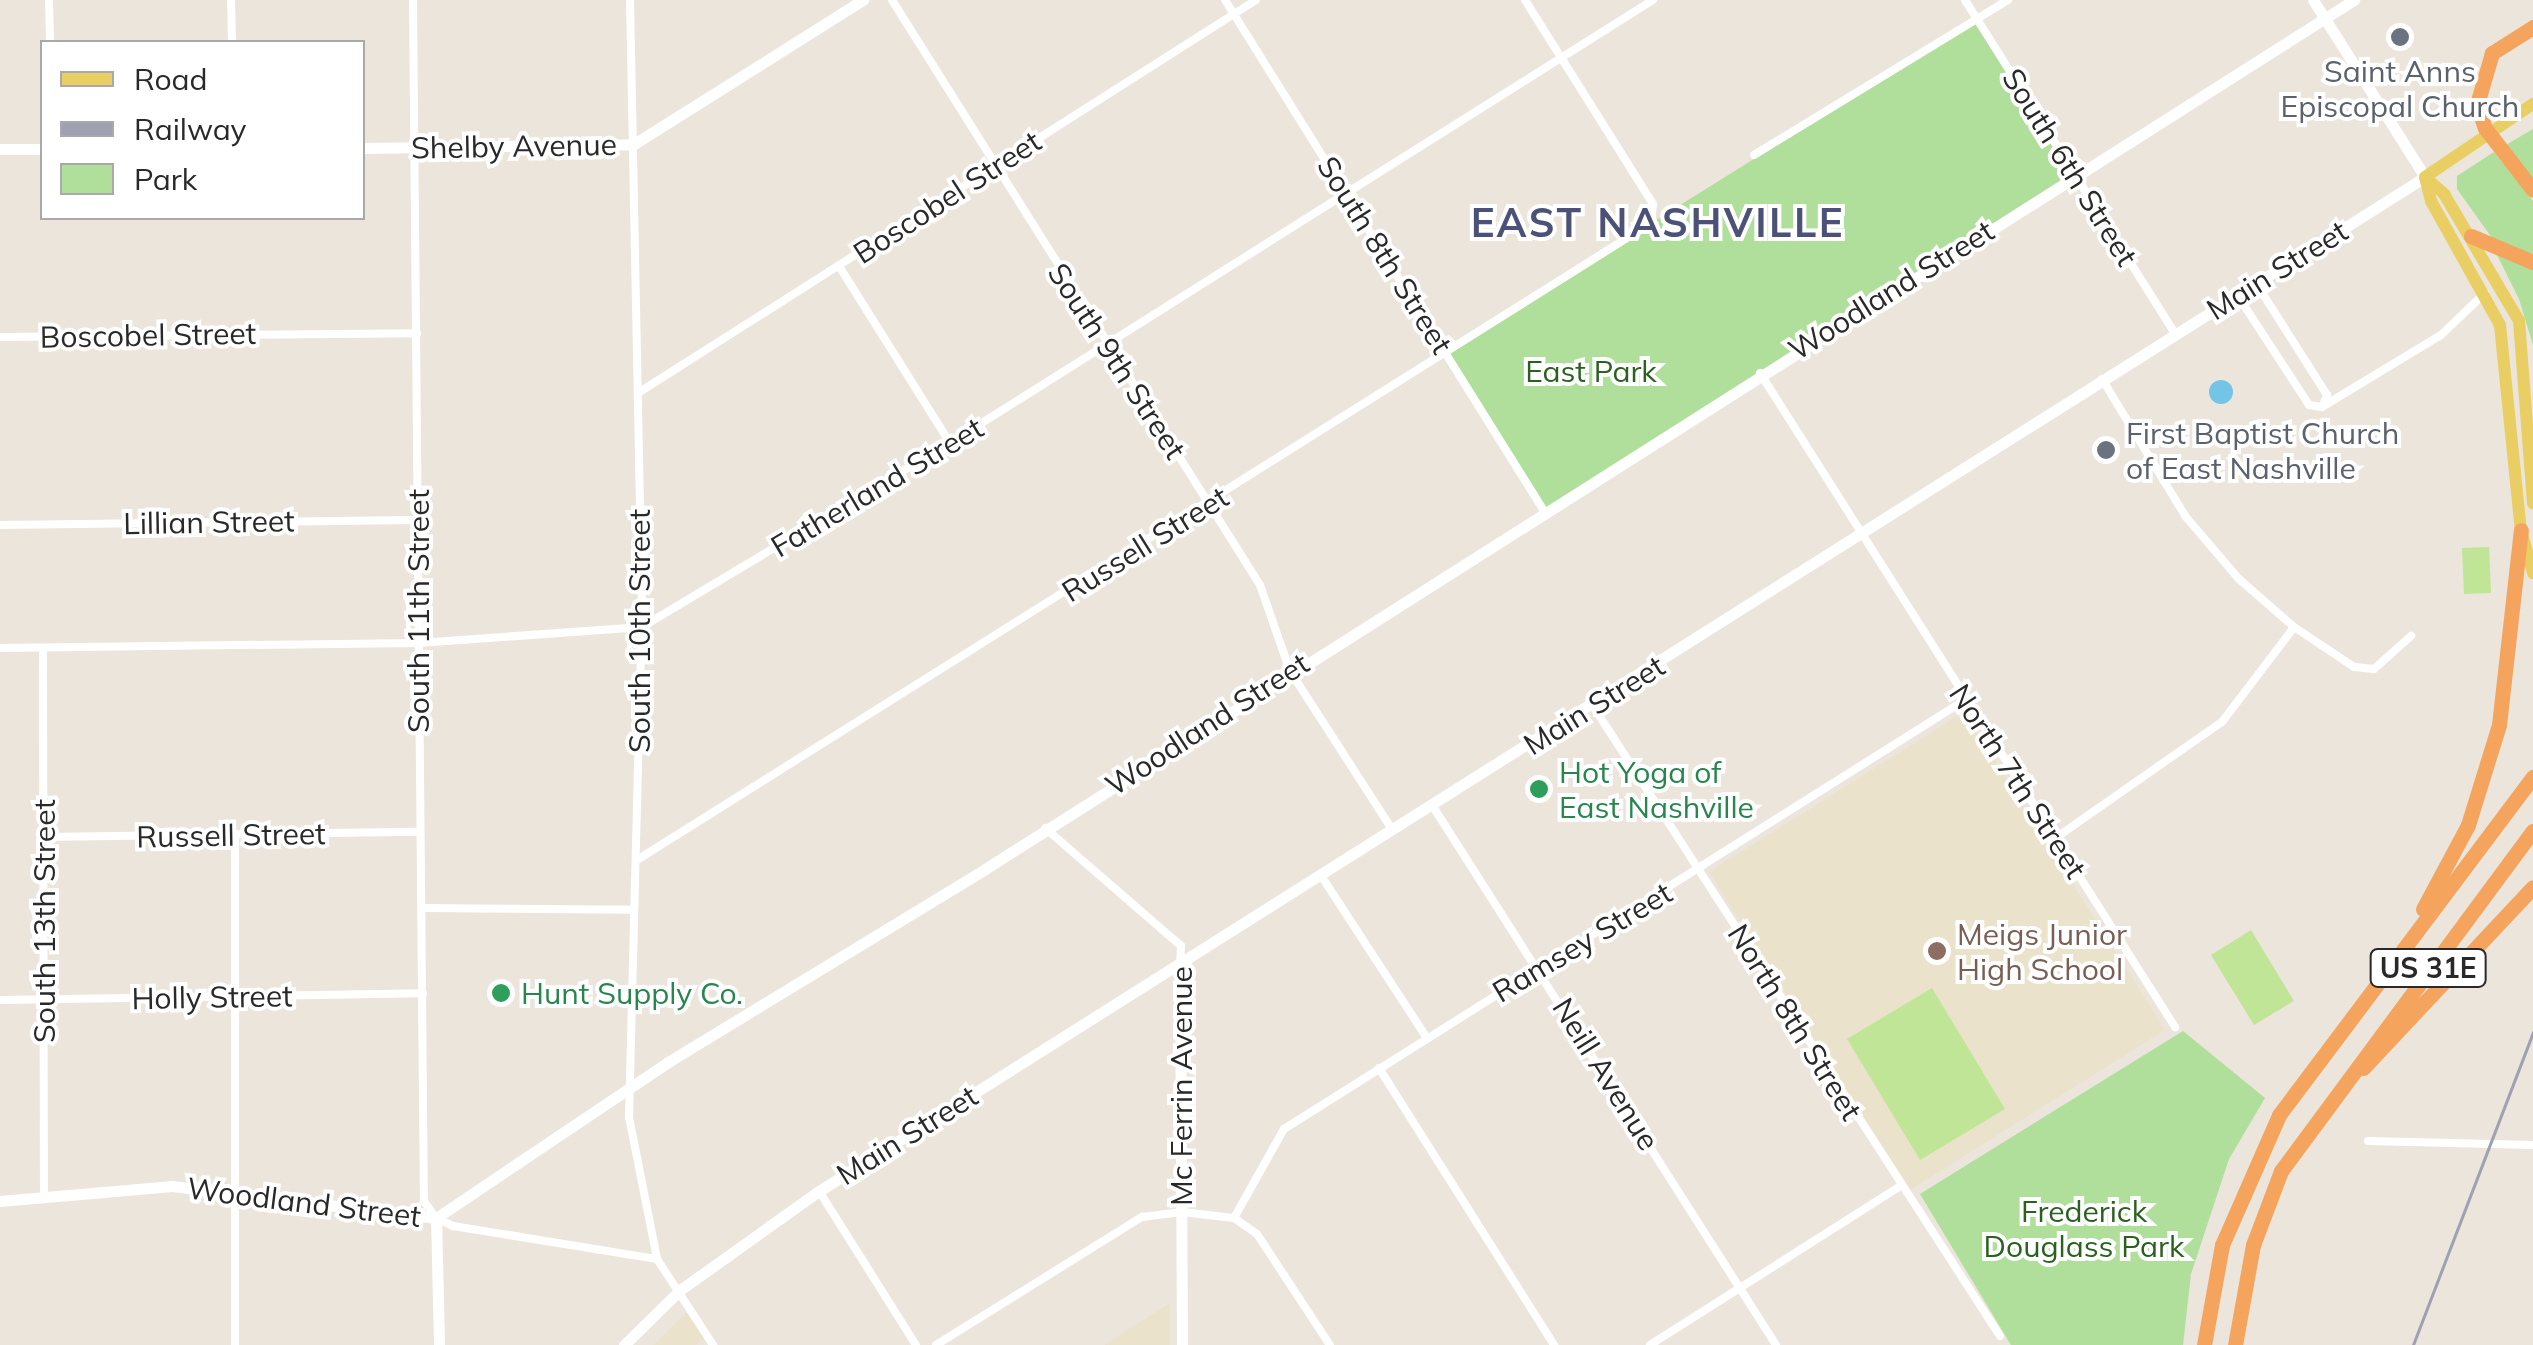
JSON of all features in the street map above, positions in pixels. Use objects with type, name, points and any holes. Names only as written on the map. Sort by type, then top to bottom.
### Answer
[{"type":"highway","points":[[2533,27],[2492,53],[2477,104],[2485,128],[2533,190]]},
{"type":"highway","points":[[2471,236],[2533,262]]},
{"type":"highway","points":[[2389,968],[2468,825],[2499,724],[2521,530]]},
{"type":"highway","name":"US 31E","points":[[2204,1345],[2222,1245],[2250,1169],[2322,1052],[2533,777]]},
{"type":"highway","name":"US 31E","points":[[2235,1345],[2253,1244],[2281,1171],[2324,1106],[2533,831]]},
{"type":"highway","points":[[2324,1106],[2533,886]]},
{"type":"main road","points":[[2511,124],[2533,104]]},
{"type":"main road","points":[[2511,124],[2533,118]]},
{"type":"main road","name":"Main Street","points":[[2425,177],[2511,124]]},
{"type":"main road","points":[[2425,177],[2471,236],[2519,321],[2533,503]]},
{"type":"main road","points":[[2425,177],[2431,201],[2486,292],[2508,360],[2521,530],[2533,573]]},
{"type":"street","points":[[49,0],[50,40]]},
{"type":"street","points":[[232,0],[232,40]]},
{"type":"street","name":"South 11th Street","points":[[414,0],[424,1201],[436,1218]]},
{"type":"street","name":"South 10th Street","points":[[630,0],[642,627],[629,1091],[657,1258]]},
{"type":"street","name":"Shelby Avenue","points":[[365,148],[634,144],[864,0]]},
{"type":"street","name":"South 9th Street","points":[[892,0],[1260,585],[1290,671],[1392,829]]},
{"type":"street","name":"South 8th Street","points":[[1225,0],[1544,510]]},
{"type":"street","name":"Boscobel Street","points":[[638,393],[1256,0]]},
{"type":"street","points":[[1525,0],[1561,57]]},
{"type":"street","name":"Fatherland Street","points":[[0,648],[418,643],[642,627],[950,443],[1653,0]]},
{"type":"street","name":"South 6th Street","points":[[1964,0],[2175,334]]},
{"type":"street","points":[[1754,155],[2008,0]]},
{"type":"street","points":[[2313,0],[2425,177]]},
{"type":"street","name":"Woodland Street","points":[[0,1201],[44,1194],[172,1186],[436,1218],[1290,671],[2354,0]]},
{"type":"street","name":"Russell Street","points":[[636,860],[1651,223],[1653,204],[1561,57]]},
{"type":"street","points":[[0,149],[40,149]]},
{"type":"street","name":"Main Street","points":[[624,1345],[680,1290],[818,1191],[1593,706],[2425,177]]},
{"type":"street","points":[[839,266],[950,443]]},
{"type":"street","points":[[2256,283],[2327,395],[2322,407]]},
{"type":"street","points":[[2238,296],[2309,405],[2322,407],[2454,323],[2486,292]]},
{"type":"street","name":"Boscobel Street","points":[[0,338],[417,333]]},
{"type":"street","points":[[2287,372],[2306,361]]},
{"type":"street","name":"North 7th Street","points":[[1760,373],[2174,1027]]},
{"type":"street","points":[[2102,379],[2186,517],[2239,579],[2294,627],[2354,667],[2374,669],[2411,636]]},
{"type":"street","name":"Lillian Street","points":[[0,525],[418,520]]},
{"type":"street","points":[[2054,839],[2222,722],[2294,627]]},
{"type":"street","name":"South 13th Street","points":[[43,648],[44,1194]]},
{"type":"street","name":"Ramsey Street","points":[[1234,1218],[1284,1129],[1965,700]]},
{"type":"street","name":"North 8th Street","points":[[1593,706],[1900,1187],[2000,1336]]},
{"type":"street","name":"Neill Avenue","points":[[1432,805],[1539,967],[1776,1345]]},
{"type":"street","name":"Mc Ferrin Avenue","points":[[1045,828],[1181,946],[1182,1345]]},
{"type":"street","name":"Russell Street","points":[[43,837],[420,832]]},
{"type":"street","points":[[235,835],[235,1345]]},
{"type":"street","points":[[1320,874],[1426,1038]]},
{"type":"street","points":[[422,908],[634,910]]},
{"type":"street","name":"Holly Street","points":[[0,1000],[423,993]]},
{"type":"street","points":[[1379,1068],[1554,1345]]},
{"type":"street","points":[[2368,1141],[2533,1145]]},
{"type":"street","points":[[1650,1345],[1900,1187]]},
{"type":"street","points":[[818,1191],[916,1345]]},
{"type":"street","points":[[936,1345],[1142,1217],[1182,1212],[1234,1218],[1257,1234],[1330,1345]]},
{"type":"street","points":[[439,1345],[436,1218],[657,1258],[714,1345]]},
{"type":"shaded area","name":"Meigs Junior High School","points":[[1964,712],[2165,1030],[1910,1190],[1709,872]]},
{"type":"shaded area","points":[[1170,1303],[1170,1345],[1104,1345]]},
{"type":"shaded area","points":[[690,1309],[707,1335],[696,1345],[653,1345]]},
{"type":"green space","name":"East Park","points":[[1977,20],[2074,176],[1544,511],[1446,351]]},
{"type":"green space","points":[[2533,129],[2533,182],[2504,146]]},
{"type":"green space","points":[[2494,152],[2533,201],[2533,255],[2492,238],[2457,189],[2457,176]]},
{"type":"green space","points":[[2497,255],[2533,267],[2533,345],[2519,299]]},
{"type":"green space","points":[[2489,547],[2491,593],[2464,594],[2462,548]]},
{"type":"green space","points":[[2251,930],[2294,1001],[2254,1025],[2211,955]]},
{"type":"green space","points":[[1932,988],[2005,1109],[1920,1160],[1847,1039]]},
{"type":"green space","name":"Frederick Douglass Park","points":[[2183,1031],[2265,1098],[2229,1159],[2191,1274],[2183,1345],[2011,1345],[1920,1194]]},
{"type":"water","points":[[2221,380],[2233,392],[2221,404],[2209,392]]},
{"type":"railway","points":[[2413,1345],[2533,1032]]},
{"type":"place","name":"Saint Anns Episcopal Church","points":[[2400,37]]},
{"type":"place","name":"First Baptist Church of East Nashville","points":[[2106,450]]},
{"type":"place","name":"Hot Yoga of East Nashville","points":[[1539,789]]},
{"type":"place","name":"Meigs Junior High School","points":[[1937,951]]},
{"type":"place","name":"Hunt Supply Co.","points":[[501,993]]},
{"type":"district","name":"EAST NASHVILLE","points":[[1658,222]]}]
